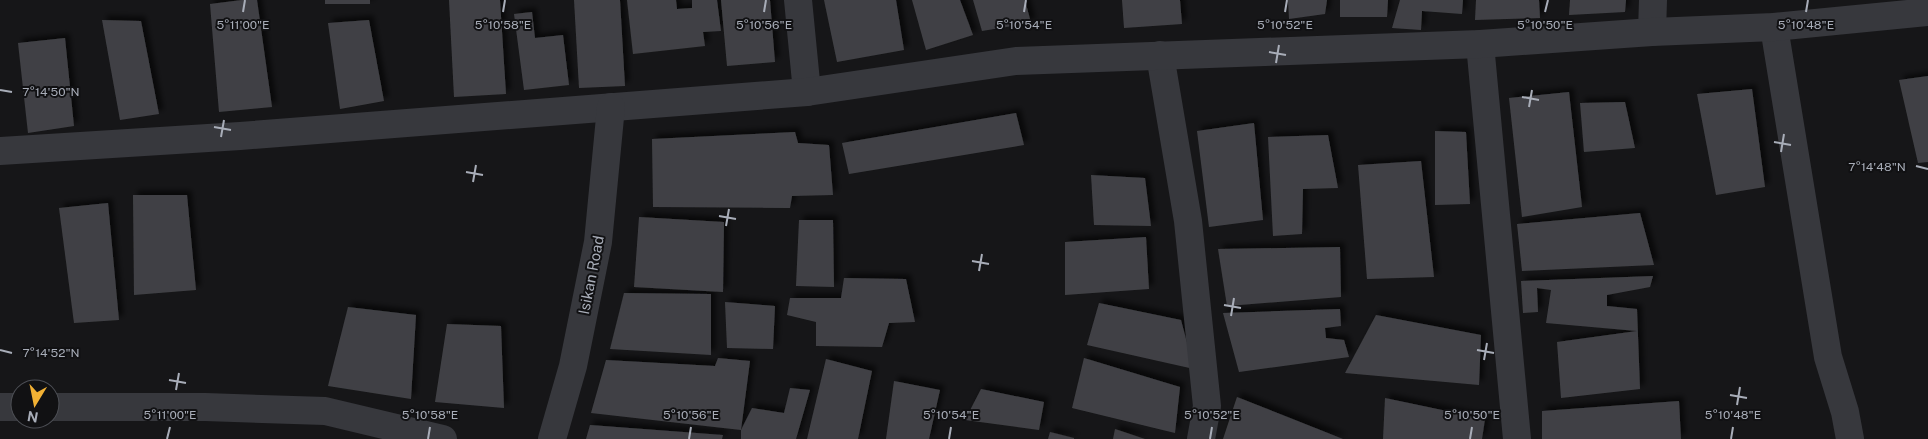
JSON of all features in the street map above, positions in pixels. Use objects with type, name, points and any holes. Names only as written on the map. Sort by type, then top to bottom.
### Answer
[{"type":"street","points":[[798,0],[807,92]]},
{"type":"street","points":[[1652,0],[1652,32]]},
{"type":"street","points":[[0,151],[240,136],[807,92],[1016,61],[1480,44],[1774,26],[1928,12]]},
{"type":"street","points":[[1774,26],[1828,357],[1845,412],[1850,439]]},
{"type":"street","points":[[1480,44],[1516,439]]},
{"type":"street","points":[[1160,55],[1188,221],[1207,406],[1201,439]]},
{"type":"street","name":"Isikan Road","points":[[552,439],[572,366],[598,242],[611,107]]},
{"type":"street","points":[[60,407],[205,407],[325,411],[443,439]]},
{"type":"building","points":[[257,0],[272,107],[219,112],[210,4]]},
{"type":"building","points":[[325,0],[370,0],[370,4],[325,4]]},
{"type":"building","points":[[449,0],[500,0],[506,94],[454,97]]},
{"type":"building","points":[[574,0],[620,0],[625,86],[579,88]]},
{"type":"building","points":[[627,0],[676,0],[677,9],[692,8],[692,0],[717,0],[721,31],[703,32],[705,46],[633,54]]},
{"type":"building","points":[[721,0],[770,0],[775,62],[727,66]]},
{"type":"building","points":[[824,0],[896,0],[904,50],[837,62]]},
{"type":"building","points":[[912,0],[960,0],[973,35],[926,50]]},
{"type":"building","points":[[973,0],[1025,0],[1031,23],[982,31]]},
{"type":"building","points":[[1122,0],[1180,0],[1182,24],[1124,28]]},
{"type":"building","points":[[1288,0],[1327,0],[1325,14],[1289,19]]},
{"type":"building","points":[[1340,0],[1388,0],[1387,17],[1340,17]]},
{"type":"building","points":[[1400,0],[1463,0],[1462,14],[1422,11],[1421,30],[1392,28]]},
{"type":"building","points":[[1476,0],[1539,0],[1540,18],[1475,20]]},
{"type":"building","points":[[1570,0],[1626,0],[1625,12],[1569,15]]},
{"type":"building","points":[[532,12],[535,38],[563,35],[569,85],[524,90],[514,14]]},
{"type":"building","points":[[102,20],[141,21],[159,114],[120,120]]},
{"type":"building","points":[[369,20],[384,101],[340,109],[328,23]]},
{"type":"building","points":[[65,38],[74,126],[28,133],[18,43]]},
{"type":"building","points":[[1928,76],[1928,162],[1918,163],[1899,80]]},
{"type":"building","points":[[1752,89],[1765,187],[1716,195],[1697,94]]},
{"type":"building","points":[[1569,92],[1582,207],[1522,217],[1509,98]]},
{"type":"building","points":[[1625,102],[1635,148],[1584,152],[1580,103]]},
{"type":"building","points":[[1016,113],[1024,145],[849,174],[842,143]]},
{"type":"building","points":[[1254,123],[1263,220],[1209,227],[1197,131]]},
{"type":"building","points":[[1435,131],[1466,132],[1470,204],[1435,205]]},
{"type":"building","points":[[795,132],[798,143],[829,145],[833,195],[792,196],[790,208],[653,207],[652,139]]},
{"type":"building","points":[[1328,135],[1338,188],[1303,189],[1302,234],[1273,236],[1268,137]]},
{"type":"building","points":[[1421,161],[1434,277],[1367,279],[1358,165]]},
{"type":"building","points":[[1091,175],[1145,178],[1151,226],[1094,225]]},
{"type":"building","points":[[133,195],[187,195],[196,290],[134,295]]},
{"type":"building","points":[[108,203],[119,320],[74,323],[59,208]]},
{"type":"building","points":[[1640,213],[1654,265],[1522,271],[1517,224]]},
{"type":"building","points":[[639,217],[724,222],[723,292],[634,287]]},
{"type":"building","points":[[799,220],[833,220],[834,287],[796,286]]},
{"type":"building","points":[[1146,237],[1149,289],[1065,295],[1065,242]]},
{"type":"building","points":[[1340,247],[1341,297],[1227,306],[1218,249]]},
{"type":"building","points":[[1653,276],[1650,287],[1607,295],[1607,306],[1637,309],[1640,389],[1561,398],[1557,342],[1637,331],[1546,323],[1551,290],[1537,288],[1538,312],[1523,313],[1521,281]]},
{"type":"building","points":[[844,278],[906,279],[915,322],[889,323],[882,347],[816,346],[816,322],[787,315],[790,298],[841,298]]},
{"type":"building","points":[[624,293],[711,294],[711,355],[610,349]]},
{"type":"building","points":[[725,302],[775,306],[773,349],[727,348]]},
{"type":"building","points":[[1099,303],[1181,320],[1194,369],[1087,345]]},
{"type":"building","points":[[348,307],[416,315],[411,399],[328,386]]},
{"type":"building","points":[[1340,309],[1341,326],[1325,328],[1326,338],[1344,340],[1349,357],[1239,372],[1223,313]]},
{"type":"building","points":[[1376,315],[1481,335],[1479,385],[1345,373]]},
{"type":"building","points":[[447,324],[501,326],[504,408],[435,402]]},
{"type":"building","points":[[718,358],[750,361],[741,430],[591,413],[606,360],[715,366]]},
{"type":"building","points":[[1084,358],[1180,387],[1175,433],[1072,408]]},
{"type":"building","points":[[826,359],[872,371],[858,439],[807,439]]},
{"type":"building","points":[[894,381],[940,390],[929,439],[886,439]]},
{"type":"building","points":[[790,388],[810,390],[796,439],[741,439],[741,430],[752,408],[784,413]]},
{"type":"building","points":[[981,389],[1044,402],[1039,430],[965,420]]},
{"type":"building","points":[[1237,397],[1343,439],[1223,439]]},
{"type":"building","points":[[1385,398],[1485,419],[1482,439],[1383,439]]},
{"type":"building","points":[[1679,401],[1681,439],[1542,439],[1542,411]]},
{"type":"building","points":[[590,425],[723,435],[722,439],[586,439]]},
{"type":"building","points":[[1115,429],[1145,439],[1113,439]]},
{"type":"building","points":[[1050,432],[1074,438],[1074,439],[1048,439]]}]
